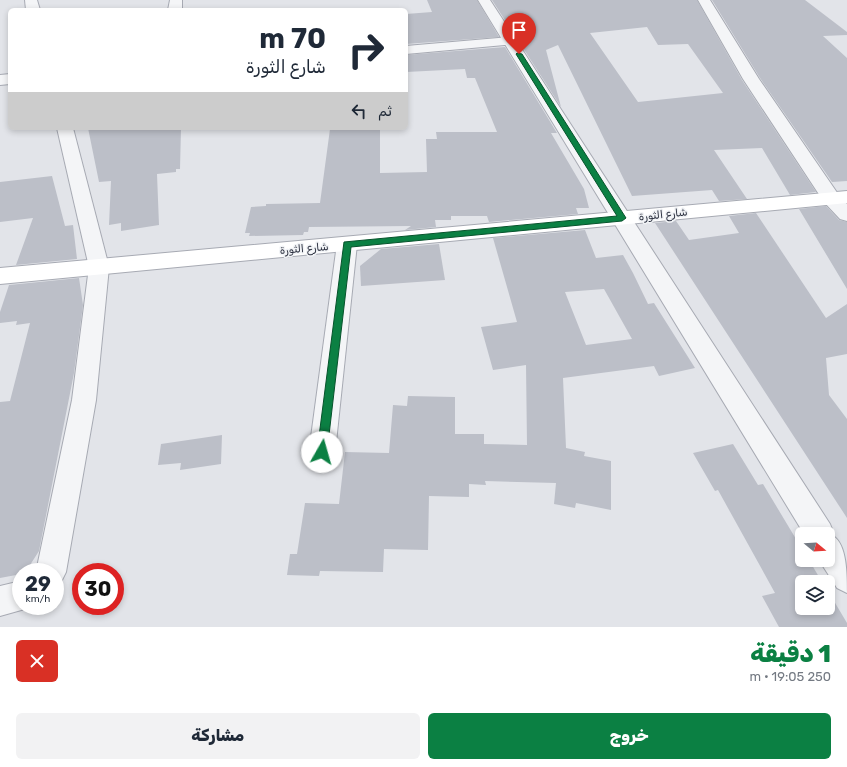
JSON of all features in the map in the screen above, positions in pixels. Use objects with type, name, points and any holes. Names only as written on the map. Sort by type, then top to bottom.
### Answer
[{"type":"main road","name":"شارع الثورة","points":[[0,276],[839,197]]},
{"type":"street","points":[[484,0],[816,527]]},
{"type":"street","points":[[704,0],[751,79],[839,197],[847,215]]},
{"type":"street","points":[[408,50],[511,41]]},
{"type":"street","points":[[54,563],[84,400],[99,267],[65,130]]},
{"type":"street","points":[[322,452],[347,244]]},
{"type":"street","points":[[835,559],[847,578]]},
{"type":"street","points":[[0,601],[12,598]]},
{"type":"building","points":[[427,0],[477,0],[499,37],[408,44],[408,14],[432,12]]},
{"type":"building","points":[[492,0],[697,0],[742,80],[816,192],[790,195],[762,148],[714,150],[747,199],[719,201],[712,190],[632,196],[558,45],[546,50],[561,107]],"holes":[[[647,27],[658,45],[688,44],[723,93],[638,102],[590,33]]]},
{"type":"building","points":[[712,0],[805,0],[847,32],[847,35],[823,36],[847,58],[847,181],[832,182],[760,78]]},
{"type":"building","points":[[505,47],[557,133],[551,133],[584,189],[589,208],[576,208],[578,214],[489,222],[487,216],[451,216],[451,220],[435,220],[436,227],[405,230],[411,226],[309,227],[308,232],[304,232],[303,235],[249,236],[250,233],[245,233],[251,207],[266,206],[266,204],[320,203],[330,130],[380,130],[380,173],[427,172],[426,139],[437,139],[436,132],[497,132],[475,78],[467,78],[465,69],[408,72],[408,55]]},
{"type":"building","points":[[88,130],[181,130],[180,169],[176,169],[176,172],[157,174],[159,225],[121,231],[121,223],[109,225],[111,181],[99,182]]},
{"type":"building","points":[[52,176],[65,226],[73,225],[77,259],[16,265],[33,218],[0,222],[0,182]]},
{"type":"building","points":[[826,206],[839,220],[847,222],[847,289],[799,209]]},
{"type":"building","points":[[756,213],[826,318],[847,304],[847,354],[826,358],[829,395],[847,419],[847,518],[655,223],[676,221],[689,240],[739,233],[729,216]]},
{"type":"building","points":[[585,230],[596,258],[623,255],[648,304],[654,303],[695,368],[659,376],[654,366],[563,378],[566,448],[585,452],[584,456],[611,461],[611,510],[576,503],[575,508],[554,504],[556,483],[485,481],[486,485],[469,484],[469,497],[429,496],[428,550],[384,549],[383,572],[320,571],[319,576],[287,575],[290,554],[297,554],[305,503],[339,504],[345,452],[389,453],[393,405],[407,406],[408,396],[455,397],[455,434],[484,434],[484,444],[527,445],[526,365],[493,370],[481,327],[517,322],[493,238]],"holes":[[[604,289],[632,339],[586,345],[565,292]]]},
{"type":"building","points":[[439,244],[445,280],[361,286],[360,266],[381,249]]},
{"type":"building","points":[[79,278],[83,305],[74,373],[39,551],[31,563],[12,563],[12,576],[0,578],[0,402],[10,401],[30,323],[16,325],[17,321],[0,323],[0,312],[9,285]]},
{"type":"building","points":[[222,435],[221,464],[180,470],[181,463],[158,465],[161,444]]},
{"type":"building","points":[[733,444],[758,485],[763,484],[795,537],[795,567],[813,567],[818,575],[795,575],[795,615],[835,615],[835,603],[847,623],[847,627],[779,627],[762,596],[775,593],[718,490],[715,491],[693,453]]},
{"type":"route","points":[[322,452],[347,244],[622,218],[519,54]]}]
